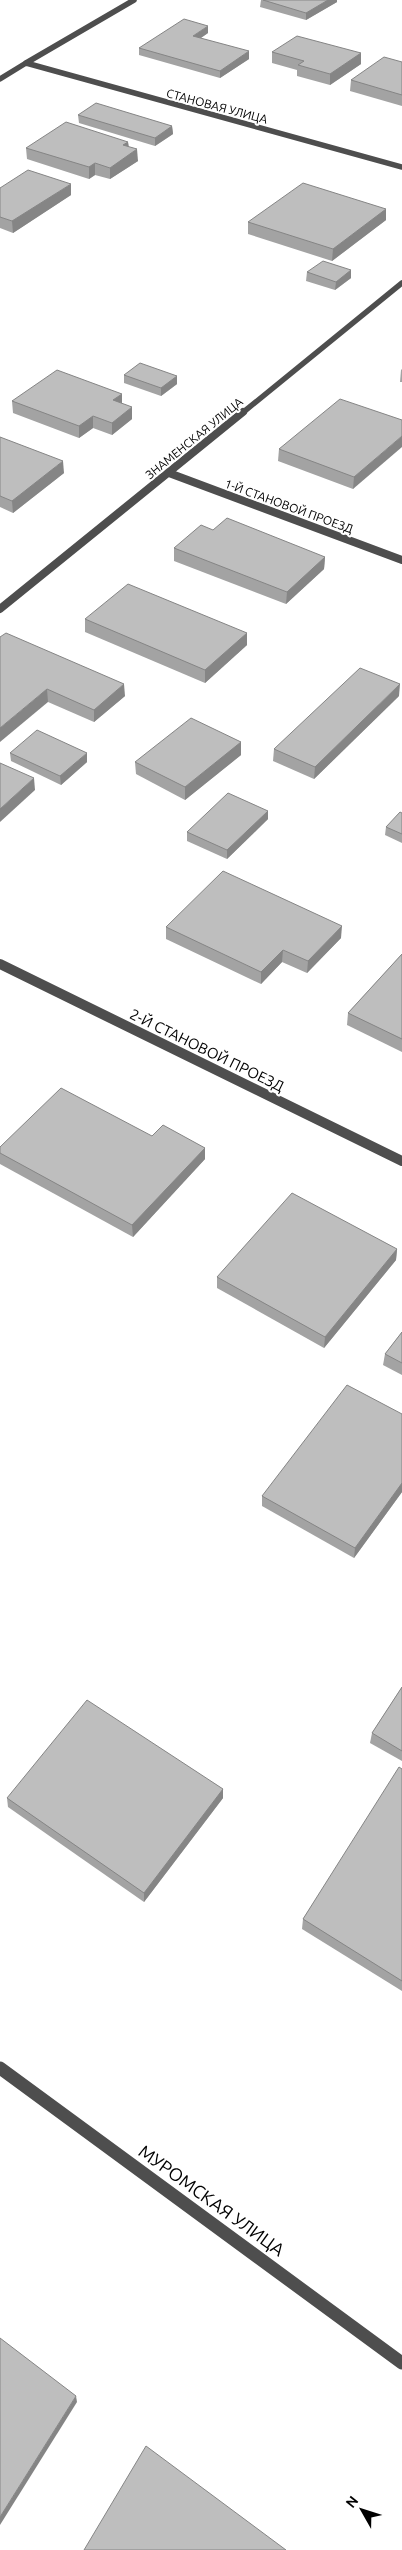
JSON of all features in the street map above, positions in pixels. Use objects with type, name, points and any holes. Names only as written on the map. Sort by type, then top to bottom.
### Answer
[{"type":"street","points":[[0,79],[134,0]]},
{"type":"street","name":"СТАНОВАЯ УЛИЦА","points":[[26,63],[402,167]]},
{"type":"street","name":"ЗНАМЕНСКАЯ УЛИЦА","points":[[0,609],[402,283]]},
{"type":"street","name":"1-Й СТАНОВОЙ ПРОЕЗД","points":[[169,473],[402,560]]},
{"type":"street","name":"2-Й СТАНОВОЙ ПРОЕЗД","points":[[0,964],[402,1161]]},
{"type":"street","name":"МУРОМСКАЯ УЛИЦА","points":[[0,2068],[402,2363]]},
{"type":"building","points":[[263,0],[328,0],[306,13]]},
{"type":"building","points":[[184,19],[208,26],[193,36],[249,51],[220,71],[139,48]]},
{"type":"building","points":[[297,36],[361,53],[330,74],[298,65],[304,61],[272,52]]},
{"type":"building","points":[[384,57],[402,62],[402,95],[351,80]]},
{"type":"building","points":[[96,103],[172,126],[155,138],[78,115]]},
{"type":"building","points":[[66,122],[128,142],[123,145],[137,149],[110,168],[95,163],[89,167],[26,148]]},
{"type":"building","points":[[28,170],[71,184],[12,221],[0,217],[0,188]]},
{"type":"building","points":[[303,183],[386,209],[333,249],[248,222]]},
{"type":"building","points":[[323,261],[351,270],[336,282],[307,272]]},
{"type":"building","points":[[140,363],[177,376],[161,388],[124,375]]},
{"type":"building","points":[[57,370],[122,394],[113,400],[132,407],[112,423],[93,416],[79,426],[12,401]]},
{"type":"building","points":[[340,399],[402,420],[402,436],[354,477],[279,449]]},
{"type":"building","points":[[0,437],[63,461],[12,501],[0,496]]},
{"type":"building","points":[[227,518],[325,557],[287,592],[174,548],[201,525],[213,530]]},
{"type":"building","points":[[128,584],[247,633],[205,670],[85,619]]},
{"type":"building","points":[[6,633],[124,684],[94,710],[47,689],[0,728],[0,637]]},
{"type":"building","points":[[360,668],[400,684],[315,767],[274,749]]},
{"type":"building","points":[[191,718],[241,742],[185,787],[135,762]]},
{"type":"building","points":[[37,730],[87,753],[60,776],[10,753]]},
{"type":"building","points":[[0,763],[34,778],[0,809]]},
{"type":"building","points":[[228,793],[268,811],[227,850],[187,832]]},
{"type":"building","points":[[400,812],[402,813],[402,834],[386,827]]},
{"type":"building","points":[[223,871],[342,926],[308,961],[283,950],[261,972],[166,927]]},
{"type":"building","points":[[402,954],[402,1039],[348,1013]]},
{"type":"building","points":[[61,1088],[152,1136],[163,1125],[205,1148],[132,1225],[0,1153],[0,1147]]},
{"type":"building","points":[[292,1193],[397,1249],[325,1337],[217,1277]]},
{"type":"building","points":[[402,1332],[402,1363],[385,1354]]},
{"type":"building","points":[[347,1385],[402,1414],[402,1483],[355,1548],[262,1496]]},
{"type":"building","points":[[402,1687],[402,1751],[372,1733]]},
{"type":"building","points":[[87,1700],[223,1789],[144,1893],[7,1798]]},
{"type":"building","points":[[399,1767],[402,1769],[402,1981],[303,1919]]},
{"type":"building","points":[[0,2338],[76,2396],[0,2517]]},
{"type":"building","points":[[146,2446],[286,2550],[84,2550]]}]
